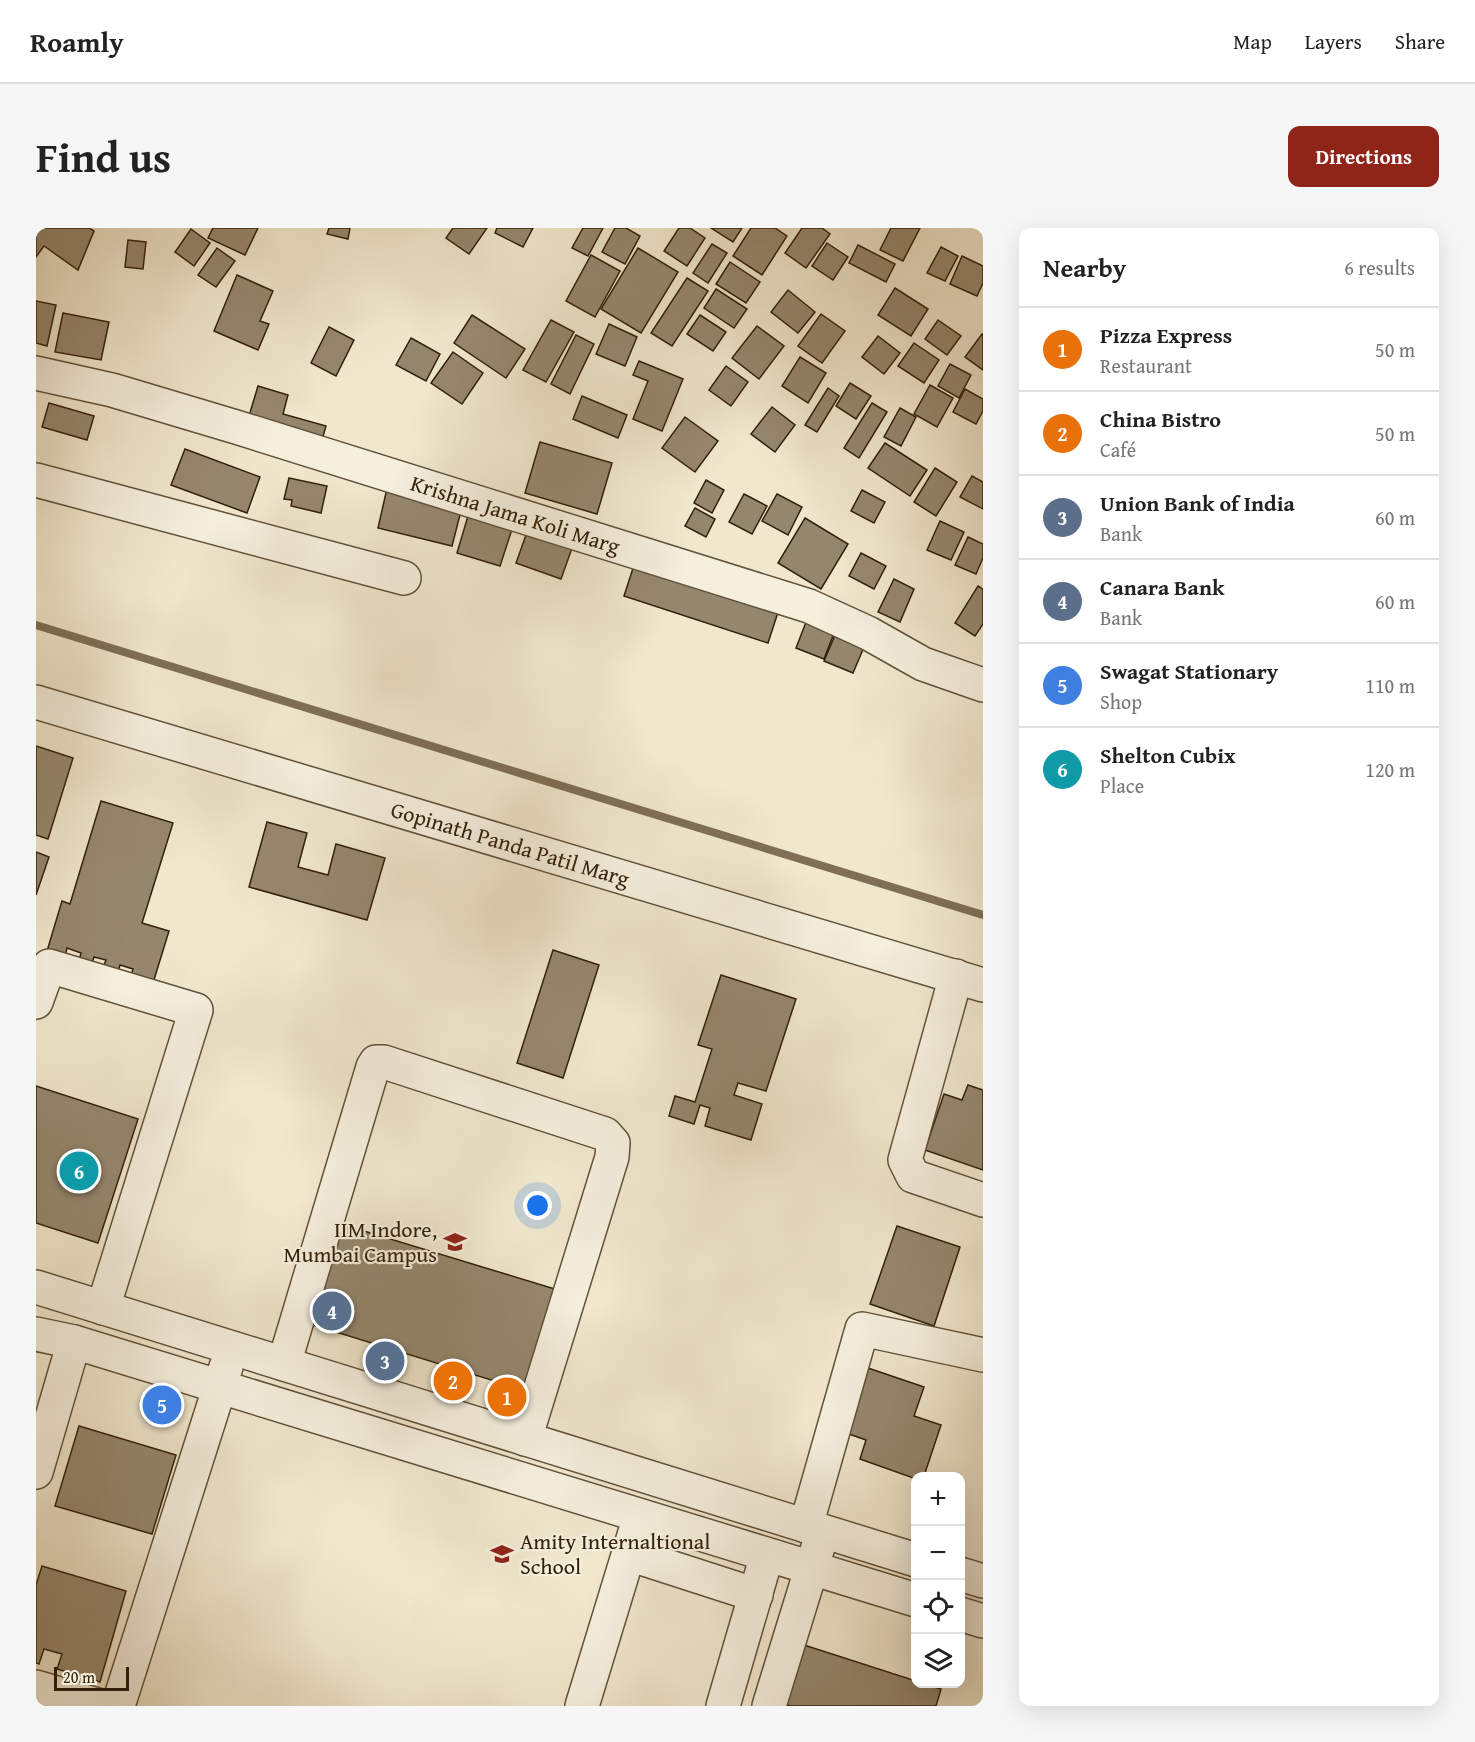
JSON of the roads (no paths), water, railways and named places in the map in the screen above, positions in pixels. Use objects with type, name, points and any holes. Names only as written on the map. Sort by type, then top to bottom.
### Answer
[{"type":"street","name":"Krishna Jama Koli Marg","points":[[36,372],[112,390],[236,427],[809,606],[868,633],[923,664],[983,685]]},
{"type":"street","points":[[36,480],[404,578]]},
{"type":"street","name":"Gopinath Panda Patil Marg","points":[[36,702],[970,981]]},
{"type":"street","points":[[36,1002],[49,966],[196,1010],[103,1308]]},
{"type":"street","points":[[970,981],[905,1160],[913,1176],[983,1200]]},
{"type":"street","points":[[284,1364],[373,1067],[376,1062],[384,1062],[605,1134],[613,1143],[612,1157],[525,1439]]},
{"type":"street","points":[[36,1287],[911,1559]]},
{"type":"street","points":[[769,1706],[811,1568],[814,1528],[862,1329],[983,1356]]},
{"type":"street","points":[[36,1334],[74,1342],[911,1599]]},
{"type":"street","points":[[36,1472],[74,1342]]},
{"type":"street","points":[[118,1706],[232,1348]]},
{"type":"street","points":[[582,1706],[640,1516]]},
{"type":"street","points":[[629,1554],[756,1595]]},
{"type":"street","points":[[723,1706],[767,1555]]},
{"type":"street","points":[[965,1576],[983,1581]]},
{"type":"street","points":[[965,1616],[983,1621]]},
{"type":"street","points":[[36,1687],[101,1706]]},
{"type":"waterway","points":[[36,625],[983,915]]},
{"type":"place","name":"Shelton Cubix","points":[[79,1171]]},
{"type":"place","name":"IIM Indore, Mumbai Campus","points":[[455,1242]]},
{"type":"place","name":"Canara Bank","points":[[332,1311]]},
{"type":"place","name":"Union Bank of India","points":[[385,1361]]},
{"type":"place","name":"China Bistro","points":[[453,1381]]},
{"type":"place","name":"Pizza Express","points":[[507,1397]]},
{"type":"place","name":"Swagat Stationary","points":[[162,1405]]},
{"type":"place","name":"Amity Internaltional School","points":[[502,1554]]}]
